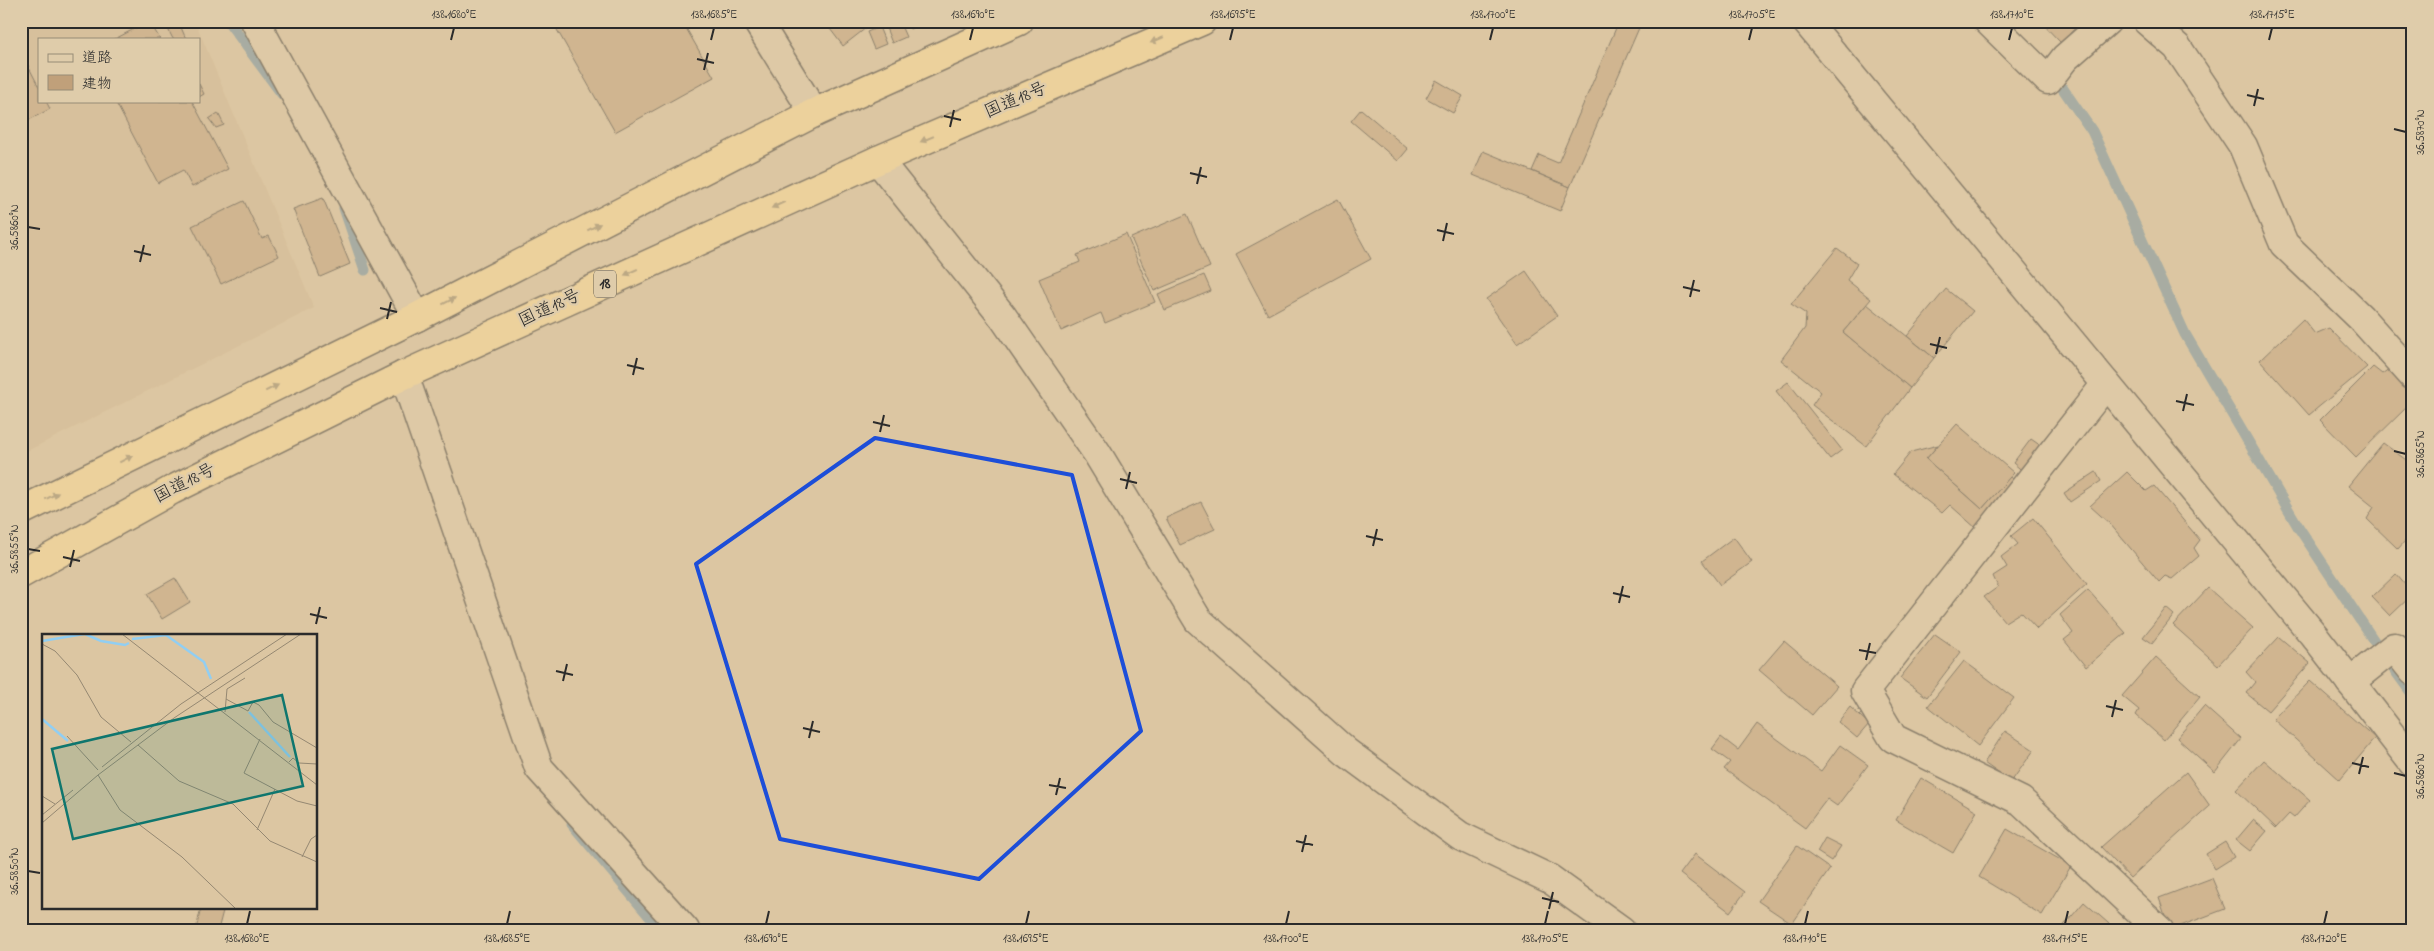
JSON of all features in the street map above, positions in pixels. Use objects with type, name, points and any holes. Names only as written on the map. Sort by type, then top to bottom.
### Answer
[{"type":"highway","points":[[21,511],[417,317],[814,113],[1019,21]]},
{"type":"highway","name":"国道18号","points":[[21,574],[172,490],[404,376],[878,160],[1202,21]]},
{"type":"street","points":[[255,21],[417,317]]},
{"type":"street","points":[[757,21],[814,113]]},
{"type":"street","points":[[1988,21],[2048,80],[2065,58],[2107,21]]},
{"type":"street","points":[[2147,21],[2177,47],[2243,146],[2284,244],[2361,318],[2413,376]]},
{"type":"street","points":[[1816,26],[2106,384],[2317,639],[2413,763]]},
{"type":"street","points":[[878,160],[1002,317],[1097,453],[1198,620],[1346,752],[1460,836],[1550,880],[1621,930]]},
{"type":"street","points":[[404,376],[539,768],[685,930]]},
{"type":"street","points":[[2106,384],[1865,691],[1893,738],[2021,802],[2148,926]]},
{"type":"street","points":[[2350,682],[2394,647],[2413,671]]},
{"type":"highlighted area","points":[[875,438],[1072,475],[1141,731],[979,879],[780,839],[696,564]]},
{"type":"shaded area","points":[[21,21],[195,21],[314,308],[21,454]]},
{"type":"building","points":[[149,21],[159,38],[117,38]]},
{"type":"building","points":[[552,21],[682,21],[714,77],[615,132]]},
{"type":"building","points":[[824,21],[875,21],[843,46]]},
{"type":"building","points":[[899,21],[906,37],[892,43],[884,23]]},
{"type":"building","points":[[906,21],[924,21],[910,29]]},
{"type":"building","points":[[1619,21],[1642,21],[1570,187],[1532,171],[1539,155],[1558,163]]},
{"type":"building","points":[[2040,21],[2078,21],[2080,23],[2061,43]]},
{"type":"building","points":[[180,25],[186,38],[172,38],[168,29]]},
{"type":"building","points":[[879,27],[886,44],[874,49],[867,32]]},
{"type":"building","points":[[21,52],[38,85],[38,102],[46,102],[50,109],[23,123]]},
{"type":"building","points":[[1436,80],[1463,96],[1453,113],[1426,98]]},
{"type":"building","points":[[200,86],[204,94],[200,96]]},
{"type":"building","points":[[116,102],[193,102],[228,169],[192,187],[183,170],[158,183]]},
{"type":"building","points":[[1361,109],[1408,149],[1398,161],[1351,121]]},
{"type":"building","points":[[218,113],[224,125],[216,128],[209,119]]},
{"type":"building","points":[[1483,151],[1570,187],[1560,211],[1473,175]]},
{"type":"building","points":[[323,198],[350,264],[320,277],[293,209]]},
{"type":"building","points":[[1338,199],[1371,259],[1268,315],[1236,254]]},
{"type":"building","points":[[244,201],[262,239],[269,236],[279,256],[221,284],[192,226]]},
{"type":"building","points":[[1187,214],[1210,267],[1154,291],[1131,238]]},
{"type":"building","points":[[1126,234],[1155,302],[1105,323],[1101,313],[1061,331],[1039,279],[1080,262],[1077,255]]},
{"type":"building","points":[[1837,248],[1857,263],[1847,280],[1871,299],[1843,332],[1910,388],[1866,446],[1812,405],[1821,392],[1781,360],[1805,328],[1806,314],[1791,304]]},
{"type":"building","points":[[1526,271],[1557,316],[1517,344],[1486,299]]},
{"type":"building","points":[[1204,275],[1211,291],[1165,310],[1158,294]]},
{"type":"building","points":[[1946,289],[1973,311],[1934,358],[1907,336]]},
{"type":"building","points":[[1867,304],[1934,358],[1910,388],[1843,332]]},
{"type":"building","points":[[2303,319],[2315,334],[2329,328],[2367,367],[2309,415],[2260,360]]},
{"type":"building","points":[[2373,367],[2382,374],[2390,368],[2413,391],[2413,401],[2356,457],[2320,420]]},
{"type":"building","points":[[1788,382],[1842,450],[1830,459],[1776,391]]},
{"type":"building","points":[[1957,424],[2014,473],[1982,509],[1926,459]]},
{"type":"building","points":[[2031,439],[2044,448],[2025,473],[2013,463]]},
{"type":"building","points":[[2383,443],[2413,465],[2413,532],[2398,549],[2367,519],[2374,507],[2348,486]]},
{"type":"building","points":[[1938,445],[1926,459],[1982,509],[2010,477],[2017,482],[1977,529],[1950,505],[1942,513],[1893,474],[1911,452]]},
{"type":"building","points":[[2096,472],[2101,481],[2070,502],[2064,493]]},
{"type":"building","points":[[2127,472],[2146,491],[2154,486],[2200,540],[2194,548],[2199,556],[2172,579],[2165,576],[2159,582],[2110,524],[2090,506]]},
{"type":"building","points":[[1201,502],[1215,529],[1180,545],[1166,518]]},
{"type":"building","points":[[2033,518],[2087,584],[2037,629],[2021,612],[2005,622],[1984,597],[1998,587],[1993,576],[2007,567],[2001,557],[2018,544],[2011,536]]},
{"type":"building","points":[[1734,537],[1752,562],[1720,585],[1702,561]]},
{"type":"building","points":[[2396,574],[2413,594],[2390,616],[2372,597]]},
{"type":"building","points":[[175,578],[190,602],[162,619],[147,594]]},
{"type":"building","points":[[2208,588],[2253,628],[2218,665],[2173,625]]},
{"type":"building","points":[[2088,590],[2126,633],[2086,667],[2064,640],[2073,633],[2060,615]]},
{"type":"building","points":[[2166,608],[2174,615],[2152,643],[2143,637]]},
{"type":"building","points":[[1935,634],[1961,652],[1927,697],[1900,678]]},
{"type":"building","points":[[2279,637],[2310,663],[2268,711],[2246,693],[2255,682],[2246,672]]},
{"type":"building","points":[[1784,641],[1837,686],[1812,715],[1759,670]]},
{"type":"building","points":[[2156,657],[2200,697],[2164,740],[2136,715],[2139,710],[2122,696]]},
{"type":"building","points":[[1964,661],[2014,698],[1978,746],[1928,706]]},
{"type":"building","points":[[2310,681],[2375,738],[2340,780],[2273,719]]},
{"type":"building","points":[[2204,706],[2241,739],[2215,772],[2177,738]]},
{"type":"building","points":[[1850,707],[1869,724],[1857,738],[1838,722]]},
{"type":"building","points":[[1757,724],[1821,771],[1840,745],[1868,765],[1837,806],[1827,799],[1805,828],[1724,769],[1730,762],[1712,749],[1721,737],[1738,750]]},
{"type":"building","points":[[2005,731],[2034,750],[2011,782],[1984,763]]},
{"type":"building","points":[[2264,760],[2310,800],[2294,818],[2289,814],[2276,828],[2236,790]]},
{"type":"building","points":[[2186,772],[2210,806],[2130,878],[2101,847]]},
{"type":"building","points":[[1921,778],[1977,811],[1953,853],[1896,820]]},
{"type":"building","points":[[2253,820],[2267,831],[2250,851],[2236,840]]},
{"type":"building","points":[[2007,829],[2071,866],[2042,915],[1979,877]]},
{"type":"building","points":[[1825,838],[1841,846],[1831,861],[1817,852]]},
{"type":"building","points":[[2225,842],[2234,857],[2215,869],[2206,854]]},
{"type":"building","points":[[1797,846],[1830,869],[1792,924],[1758,901]]},
{"type":"building","points":[[1695,854],[1745,892],[1730,912],[1680,874]]},
{"type":"building","points":[[2212,878],[2225,909],[2170,930],[2159,898]]},
{"type":"building","points":[[2084,902],[2116,930],[2060,930]]},
{"type":"building","points":[[201,908],[224,908],[218,930],[196,930]]},
{"type":"waterway","points":[[228,21],[282,94]]},
{"type":"waterway","points":[[2059,83],[2092,131],[2185,334],[2299,528],[2374,641]]},
{"type":"waterway","points":[[344,208],[365,270]]},
{"type":"waterway","points":[[2391,665],[2413,695]]},
{"type":"waterway","points":[[572,824],[661,930]]}]
